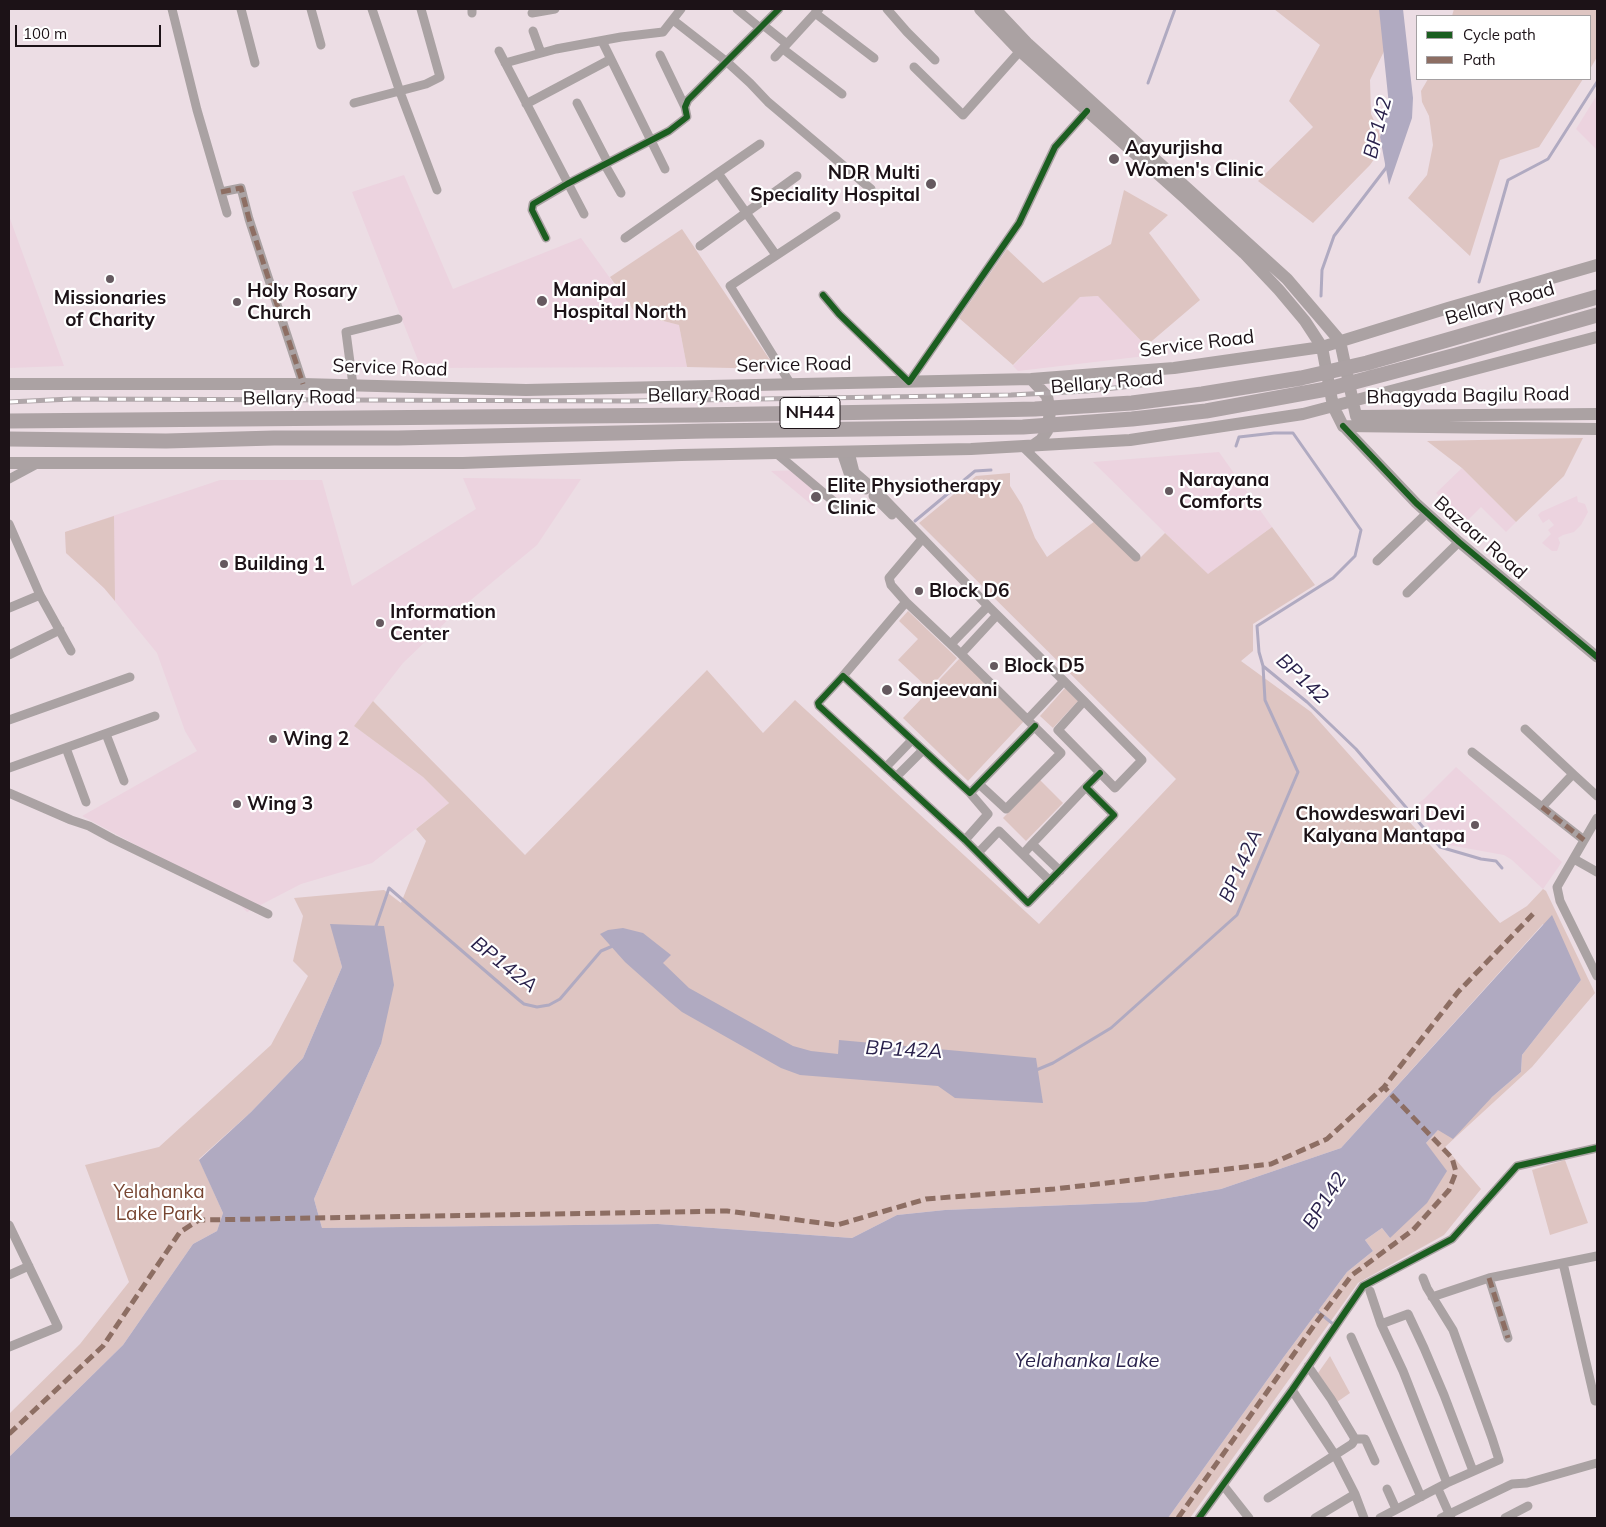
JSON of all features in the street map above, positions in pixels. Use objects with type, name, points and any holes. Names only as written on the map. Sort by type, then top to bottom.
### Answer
[{"type":"highway","name":"Bellary Road","points":[[9,421],[928,412],[1035,409],[1132,403],[1301,378],[1367,363],[1597,297]]},
{"type":"highway","name":"Bellary Road","points":[[9,439],[166,441],[274,438],[398,438],[706,431],[1023,427],[1132,420],[1206,411],[1332,388],[1456,356],[1597,315]]},
{"type":"main road","points":[[980,9],[1020,51],[1079,97],[1287,279],[1340,341]]},
{"type":"main road","points":[[995,9],[1079,97],[1087,111],[1244,253],[1279,290],[1305,321],[1322,347],[1346,421]]},
{"type":"main road","name":"Service Road","points":[[9,384],[303,384],[526,390],[1031,379],[1174,368],[1322,347],[1456,305],[1597,265]]},
{"type":"main road","points":[[1279,290],[1287,279]]},
{"type":"main road","points":[[1346,421],[1353,402],[1597,337]]},
{"type":"main road","name":"Bhagyada Bagilu Road","points":[[1340,341],[1353,402],[1346,421]]},
{"type":"main road","points":[[1027,447],[1041,440],[1047,431],[1050,412],[1043,390],[1031,379]]},
{"type":"main road","points":[[9,463],[463,463],[1027,447],[1130,440],[1297,414],[1346,421]]},
{"type":"main road","name":"Bhagyada Bagilu Road","points":[[1346,421],[1597,414]]},
{"type":"main road","name":"Bhagyada Bagilu Road","points":[[1346,421],[1378,428],[1597,429]]},
{"type":"street","points":[[172,9],[197,110],[227,213]]},
{"type":"street","points":[[241,9],[255,63]]},
{"type":"street","points":[[311,9],[321,45]]},
{"type":"street","points":[[372,9],[400,92],[437,190]]},
{"type":"street","points":[[354,104],[426,84],[440,77],[422,9]]},
{"type":"street","points":[[532,13],[555,9]]},
{"type":"street","points":[[505,63],[541,53],[662,32],[681,9]]},
{"type":"street","points":[[737,9],[762,26],[842,94]]},
{"type":"street","points":[[685,106],[688,100],[779,9]]},
{"type":"street","points":[[887,9],[935,60]]},
{"type":"street","points":[[775,57],[817,11],[874,58]]},
{"type":"street","points":[[673,20],[726,62],[768,102],[871,189]]},
{"type":"street","points":[[533,31],[541,53]]},
{"type":"street","points":[[602,41],[665,169]]},
{"type":"street","points":[[499,51],[584,214]]},
{"type":"street","points":[[914,67],[963,115],[1020,51]]},
{"type":"street","points":[[546,238],[532,210],[533,204],[567,184],[669,131],[687,117],[685,106],[660,55]]},
{"type":"street","points":[[526,104],[611,59]]},
{"type":"street","points":[[577,103],[621,193]]},
{"type":"street","points":[[823,295],[839,314],[909,382],[1018,223],[1055,147],[1087,111]]},
{"type":"street","points":[[625,238],[760,144]]},
{"type":"street","points":[[718,173],[776,256]]},
{"type":"street","points":[[700,246],[797,176]]},
{"type":"street","points":[[221,192],[241,188],[303,384]]},
{"type":"street","points":[[790,383],[730,286],[836,216]]},
{"type":"street","points":[[353,386],[346,332],[398,319]]},
{"type":"street","name":"Bazaar Road","points":[[1346,421],[1427,513],[1459,542],[1597,655]]},
{"type":"street","points":[[1027,447],[1136,557]]},
{"type":"street","points":[[846,452],[855,471],[872,491],[1064,681],[1084,701],[1142,760],[1116,788],[1058,730],[1084,701]]},
{"type":"street","points":[[846,452],[848,473],[872,491]]},
{"type":"street","points":[[776,453],[845,511]]},
{"type":"street","points":[[9,479],[38,463]]},
{"type":"street","points":[[1377,561],[1427,513]]},
{"type":"street","points":[[9,524],[40,595],[71,651]]},
{"type":"street","points":[[920,540],[889,578],[891,585],[906,602],[1032,722],[1061,754],[1006,809],[979,784]]},
{"type":"street","points":[[1407,593],[1459,542]]},
{"type":"street","points":[[9,608],[40,595]]},
{"type":"street","points":[[906,602],[818,704],[965,840],[1028,903],[1114,815],[1086,787]]},
{"type":"street","points":[[951,644],[988,606]]},
{"type":"street","points":[[961,654],[997,615]]},
{"type":"street","points":[[9,655],[60,630]]},
{"type":"street","points":[[843,676],[970,793],[988,814],[965,840]]},
{"type":"street","points":[[9,720],[130,677]]},
{"type":"street","points":[[970,793],[1032,722],[1064,681]]},
{"type":"street","points":[[9,768],[156,716]]},
{"type":"street","points":[[1525,729],[1597,796]]},
{"type":"street","points":[[106,734],[124,781]]},
{"type":"street","points":[[886,768],[912,740]]},
{"type":"street","points":[[66,748],[86,802]]},
{"type":"street","points":[[896,777],[923,750]]},
{"type":"street","points":[[1472,752],[1584,840]]},
{"type":"street","points":[[1023,854],[1100,773]]},
{"type":"street","points":[[1542,807],[1573,774]]},
{"type":"street","points":[[9,794],[89,826],[268,914]]},
{"type":"street","points":[[1597,818],[1594,830],[1584,840],[1557,887],[1560,901],[1597,976]]},
{"type":"street","points":[[978,853],[999,831],[1050,881]]},
{"type":"street","points":[[1032,844],[1060,871]]},
{"type":"street","points":[[1574,859],[1597,872]]},
{"type":"street","points":[[1199,1518],[1292,1390],[1363,1286],[1452,1239],[1517,1166],[1597,1148]]},
{"type":"street","points":[[9,1225],[58,1327],[9,1347]]},
{"type":"street","points":[[1432,1297],[1489,1278],[1597,1256]]},
{"type":"street","points":[[1563,1263],[1595,1401]]},
{"type":"street","points":[[9,1275],[29,1266]]},
{"type":"street","points":[[1380,1518],[1447,1483],[1499,1460],[1453,1330],[1432,1297],[1423,1278]]},
{"type":"street","points":[[1489,1278],[1508,1338]]},
{"type":"street","points":[[1370,1291],[1381,1324],[1403,1371],[1447,1483]]},
{"type":"street","points":[[1381,1324],[1408,1314],[1444,1395],[1473,1471]]},
{"type":"street","points":[[1350,1337],[1421,1497]]},
{"type":"street","points":[[1308,1366],[1327,1392],[1355,1439]]},
{"type":"street","points":[[1292,1390],[1335,1455],[1355,1494],[1364,1518]]},
{"type":"street","points":[[1268,1498],[1352,1444],[1355,1439]]},
{"type":"street","points":[[1355,1439],[1365,1439],[1375,1461]]},
{"type":"street","points":[[1438,1489],[1447,1517],[1512,1484],[1527,1483],[1597,1463]]},
{"type":"street","points":[[1223,1485],[1249,1518]]},
{"type":"street","points":[[1387,1489],[1396,1509]]},
{"type":"street","points":[[1315,1518],[1355,1494]]},
{"type":"street","points":[[1505,1518],[1528,1506]]},
{"type":"shaded area","points":[[1597,95],[1597,150],[1576,129]]},
{"type":"shaded area","points":[[404,175],[453,289],[581,238],[636,314],[679,325],[687,367],[421,368],[352,192]]},
{"type":"shaded area","points":[[9,216],[64,366],[9,368]]},
{"type":"shaded area","points":[[1099,296],[1154,355],[1018,371],[1013,366],[1080,297]]},
{"type":"shaded area","points":[[1219,452],[1272,527],[1208,575],[1093,462]]},
{"type":"shaded area","points":[[1462,468],[1516,522],[1506,532],[1481,507],[1466,522],[1436,493]]},
{"type":"shaded area","points":[[804,470],[827,490],[813,506],[771,471]]},
{"type":"shaded area","points":[[463,478],[581,479],[537,545],[454,614],[403,663],[354,726],[423,777],[449,803],[372,863],[301,884],[247,912],[231,896],[82,816],[197,751],[185,731],[157,653],[104,588],[66,553],[65,532],[220,480],[322,480],[352,586],[476,509]]},
{"type":"shaded area","points":[[1577,496],[1578,502],[1585,504],[1588,512],[1581,525],[1574,532],[1558,538],[1560,543],[1557,551],[1552,551],[1542,543],[1551,534],[1548,530],[1554,525],[1549,519],[1543,523],[1538,515]]},
{"type":"shaded area","name":"Chowdeswari Devi Kalyana Mantapa","points":[[1456,767],[1562,862],[1543,889],[1504,855],[1443,844],[1413,807],[1424,799]]},
{"type":"green space","points":[[1274,9],[1400,9],[1391,37],[1370,80],[1371,114],[1379,131],[1381,143],[1379,152],[1370,165],[1313,223],[1258,181],[1313,127],[1289,101],[1320,45]]},
{"type":"green space","points":[[1454,9],[1597,9],[1597,57],[1591,67],[1591,15],[1452,15]]},
{"type":"green space","points":[[1427,80],[1582,80],[1539,147],[1500,160],[1470,256],[1408,198],[1427,175],[1433,145],[1429,116],[1422,102],[1421,91]]},
{"type":"green space","points":[[1124,190],[1168,215],[1149,233],[1200,300],[1146,346],[1098,296],[1080,297],[1013,365],[959,318],[1007,249],[1043,283],[1111,244]]},
{"type":"green space","points":[[682,229],[776,369],[687,367],[679,325],[636,314],[610,277]]},
{"type":"green space","points":[[1583,438],[1564,476],[1516,522],[1462,468],[1427,441]]},
{"type":"green space","name":"Yelahanka Lake Park","points":[[1010,473],[1010,486],[1022,505],[1035,538],[1047,557],[1095,521],[1137,561],[1165,533],[1208,574],[1272,527],[1315,585],[1253,624],[1253,651],[1241,661],[1311,712],[1500,923],[1527,906],[1543,889],[1546,891],[1595,993],[1532,1067],[1445,1147],[1481,1189],[1444,1235],[1358,1283],[1190,1518],[1168,1518],[1347,1272],[1373,1251],[1365,1240],[1382,1228],[1390,1238],[1426,1143],[1438,1130],[1492,1097],[1521,1072],[1522,1055],[1581,980],[1543,924],[1341,1148],[1221,1189],[1144,1202],[945,1210],[897,1215],[852,1238],[658,1224],[322,1228],[314,1199],[381,1044],[331,924],[342,967],[303,1058],[251,1112],[199,1159],[223,1213],[217,1231],[193,1244],[123,1345],[9,1457],[9,1414],[80,1344],[129,1282],[85,1165],[159,1147],[271,1045],[308,976],[293,961],[303,916],[294,898],[384,890],[401,903],[426,841],[416,829],[449,803],[423,777],[354,726],[373,701],[525,855],[707,670],[763,733],[795,700],[1039,924],[1176,779],[919,523],[976,476]]},
{"type":"green space","points":[[114,516],[115,601],[104,588],[66,553],[65,532]]},
{"type":"green space","points":[[908,611],[957,658],[929,689],[898,660],[918,639],[899,621]]},
{"type":"green space","points":[[961,657],[1026,719],[968,781],[903,718]]},
{"type":"green space","points":[[1065,688],[1078,701],[1053,728],[1040,716]]},
{"type":"green space","points":[[1040,780],[1063,803],[1026,841],[1003,818]]},
{"type":"green space","points":[[1565,1160],[1588,1223],[1550,1235],[1532,1170]]},
{"type":"green space","points":[[1330,1356],[1350,1393],[1337,1402],[1318,1373]]},
{"type":"water","points":[[1379,9],[1403,9],[1413,98],[1412,118],[1389,185],[1380,137],[1389,105]]},
{"type":"water","name":"Yelahanka Lake","points":[[1552,915],[1581,980],[1522,1055],[1521,1072],[1492,1097],[1453,1139],[1438,1130],[1426,1143],[1447,1171],[1427,1203],[1390,1238],[1382,1228],[1365,1240],[1373,1251],[1347,1272],[1168,1518],[9,1518],[9,1457],[123,1345],[193,1244],[217,1231],[223,1213],[199,1160],[251,1112],[303,1058],[342,967],[330,924],[384,926],[394,985],[381,1044],[314,1199],[322,1228],[658,1224],[852,1238],[897,1215],[945,1210],[1144,1202],[1221,1189],[1341,1148]]},
{"type":"water","points":[[623,928],[643,933],[671,955],[663,963],[689,988],[793,1046],[811,1051],[838,1054],[839,1040],[1036,1058],[1043,1103],[955,1098],[938,1086],[800,1075],[781,1068],[682,1012],[670,1002],[625,962],[600,934],[608,930]]},
{"type":"waterway","points":[[1148,83],[1175,9]]},
{"type":"waterway","points":[[1479,282],[1508,180],[1548,159],[1597,82]]},
{"type":"waterway","name":"BP142","points":[[1321,296],[1322,270],[1334,236],[1386,168],[1387,164]]},
{"type":"waterway","name":"BP142","points":[[1236,446],[1239,437],[1293,433],[1361,530],[1355,556],[1333,578],[1257,626],[1259,652],[1263,666],[1307,702],[1356,749],[1440,847],[1481,859],[1496,861],[1502,868]]},
{"type":"waterway","points":[[915,521],[975,471],[991,470]]},
{"type":"waterway","name":"BP142A","points":[[1034,1071],[1053,1063],[1111,1028],[1237,915],[1298,772],[1265,700],[1263,666]]},
{"type":"waterway","name":"BP142A","points":[[376,926],[389,888],[519,1000],[524,1004],[537,1007],[549,1005],[560,999],[601,951],[615,945]]},
{"type":"waterway","points":[[1316,1310],[1333,1324]]},
{"type":"railway","points":[[9,402],[71,399],[631,401],[1011,395],[1087,391],[1141,385]]},
{"type":"marked path","points":[[221,192],[241,188],[249,219],[303,384]]},
{"type":"marked path","points":[[1542,807],[1584,840]]},
{"type":"marked path","points":[[9,1434],[103,1346],[180,1232],[199,1220],[727,1211],[837,1225],[926,1199],[1054,1189],[1271,1164],[1327,1139],[1384,1087],[1458,992],[1533,914]]},
{"type":"marked path","points":[[1178,1518],[1315,1324],[1352,1275],[1413,1230],[1449,1190],[1456,1172],[1452,1158],[1384,1087]]},
{"type":"marked path","points":[[1489,1278],[1508,1338]]},
{"type":"cycle path","points":[[546,238],[532,210],[533,204],[567,184],[669,131],[687,117],[685,107],[688,100],[779,9]]},
{"type":"cycle path","points":[[823,295],[839,314],[909,382],[1019,223],[1055,147],[1087,111]]},
{"type":"cycle path","points":[[1343,426],[1416,503],[1459,542],[1597,657]]},
{"type":"cycle path","points":[[1035,726],[970,793],[843,676],[818,703],[819,706],[965,840],[1028,903],[1114,815],[1086,787],[1100,773]]},
{"type":"cycle path","points":[[1199,1518],[1292,1390],[1363,1286],[1452,1239],[1517,1166],[1597,1148]]},
{"type":"place","name":"Aayurjisha Women's Clinic","points":[[1114,159]]},
{"type":"place","name":"NDR Multi Speciality Hospital","points":[[931,184]]},
{"type":"place","name":"Missionaries of Charity","points":[[110,279]]},
{"type":"place","name":"Manipal Hospital North","points":[[542,301]]},
{"type":"place","name":"Holy Rosary Church","points":[[237,302]]},
{"type":"place","name":"Narayana Comforts","points":[[1169,491]]},
{"type":"place","name":"Elite Physiotherapy Clinic","points":[[816,497]]},
{"type":"place","name":"Building 1","points":[[224,564]]},
{"type":"place","name":"Block D6","points":[[919,591]]},
{"type":"place","name":"Information Center","points":[[380,623]]},
{"type":"place","name":"Block D5","points":[[994,666]]},
{"type":"place","name":"Sanjeevani","points":[[887,690]]},
{"type":"place","name":"Wing 2","points":[[273,739]]},
{"type":"place","name":"Wing 3","points":[[237,804]]},
{"type":"place","name":"Chowdeswari Devi Kalyana Mantapa","points":[[1475,825]]}]
